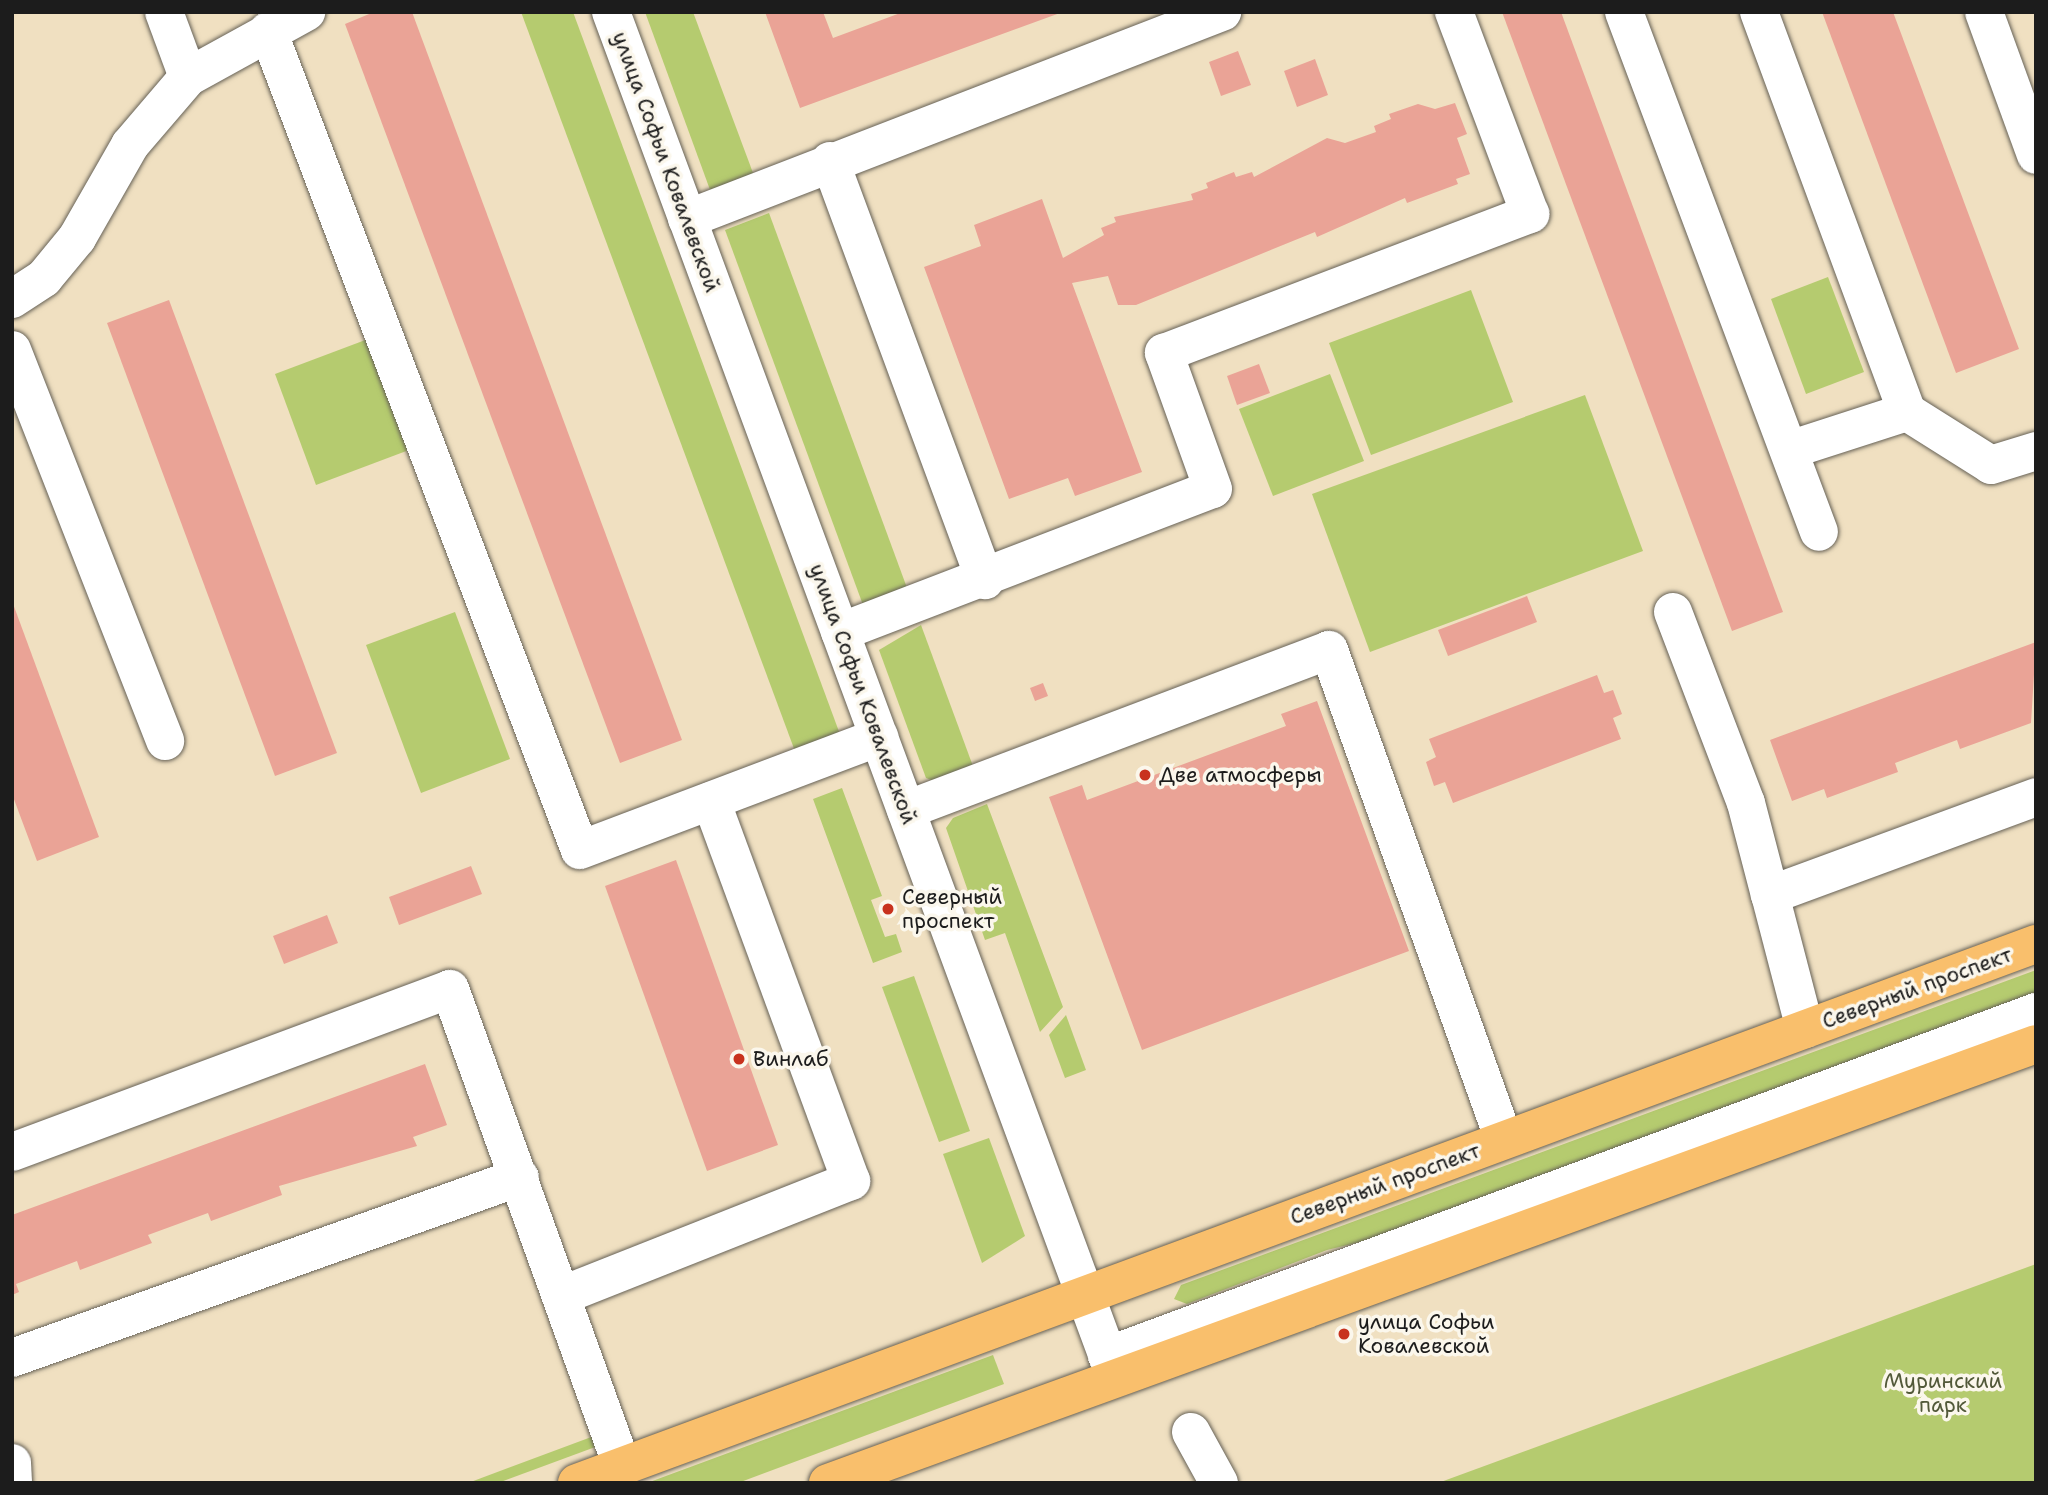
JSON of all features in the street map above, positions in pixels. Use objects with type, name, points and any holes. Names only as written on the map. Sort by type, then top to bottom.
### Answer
[{"type":"main road","name":"Северный проспект","points":[[578,1483],[2036,944]]},
{"type":"main road","points":[[839,1481],[1111,1366],[1203,1352],[2036,1044]]},
{"type":"street","points":[[164,12],[188,77]]},
{"type":"street","points":[[12,299],[44,278],[77,239],[130,145],[188,77],[306,12]]},
{"type":"street","name":"улица Софьи Ковалевской","points":[[611,12],[1111,1366]]},
{"type":"street","points":[[687,219],[830,160],[1222,12]]},
{"type":"street","points":[[840,632],[985,580],[1213,489],[1164,353],[1530,214],[1454,12]]},
{"type":"street","points":[[1624,12],[1819,531]]},
{"type":"street","points":[[1759,12],[1907,412],[1991,465],[2036,451]]},
{"type":"street","points":[[1984,12],[2036,155]]},
{"type":"street","points":[[268,31],[580,850],[879,737]]},
{"type":"street","points":[[830,160],[985,580]]},
{"type":"street","points":[[12,349],[165,741]]},
{"type":"street","points":[[1789,450],[1907,412]]},
{"type":"street","points":[[1673,612],[1746,803],[1805,1029]]},
{"type":"street","points":[[906,810],[1329,650],[1504,1140]]},
{"type":"street","points":[[1770,895],[2036,797]]},
{"type":"street","points":[[563,1295],[851,1181],[711,801]]},
{"type":"street","points":[[12,1152],[450,989],[563,1295],[622,1466]]},
{"type":"street","points":[[1111,1366],[2036,1012]]},
{"type":"street","points":[[12,1358],[520,1177]]},
{"type":"street","points":[[1191,1432],[1219,1483]]},
{"type":"street","points":[[12,1463],[13,1483]]},
{"type":"green space","points":[[521,12],[573,12],[841,737],[796,754]]},
{"type":"green space","points":[[645,12],[693,12],[756,181],[713,198]]},
{"type":"green space","points":[[769,213],[910,596],[863,605],[725,230]]},
{"type":"green space","points":[[1828,277],[1864,372],[1806,394],[1771,299]]},
{"type":"green space","points":[[1471,290],[1513,402],[1371,455],[1329,343]]},
{"type":"green space","points":[[368,339],[409,450],[316,485],[275,374]]},
{"type":"green space","points":[[1330,374],[1364,461],[1273,496],[1239,409]]},
{"type":"green space","points":[[1585,395],[1643,551],[1370,652],[1312,494]]},
{"type":"green space","points":[[455,612],[510,759],[421,793],[366,645]]},
{"type":"green space","points":[[921,625],[974,769],[936,782],[926,778],[879,650]]},
{"type":"green space","points":[[842,788],[882,896],[871,900],[885,937],[896,934],[902,952],[873,963],[813,799]]},
{"type":"green space","points":[[987,804],[1063,1007],[1040,1032],[1005,933],[985,940],[946,828],[953,818]]},
{"type":"green space","points":[[2036,970],[2036,1003],[1443,1222],[1327,1250],[1187,1304],[1174,1299],[1181,1285]]},
{"type":"green space","points":[[914,976],[970,1131],[939,1142],[882,987]]},
{"type":"green space","points":[[1066,1015],[1086,1070],[1065,1078],[1049,1035]]},
{"type":"green space","points":[[989,1138],[1025,1236],[982,1263],[943,1154]]},
{"type":"green space","name":"Муринский парк","points":[[2036,1264],[2036,1483],[1438,1483]]},
{"type":"green space","points":[[993,1355],[1004,1384],[738,1483],[647,1483]]},
{"type":"green space","points":[[594,1436],[598,1446],[498,1483],[468,1483]]},
{"type":"building","points":[[374,12],[412,12],[682,740],[620,763],[345,24]]},
{"type":"building","points":[[765,12],[823,12],[833,38],[903,12],[1060,13],[800,108]]},
{"type":"building","points":[[1502,12],[1561,12],[1783,612],[1732,631]]},
{"type":"building","points":[[1822,12],[1893,12],[2019,349],[1956,373]]},
{"type":"building","points":[[1238,51],[1251,85],[1221,96],[1209,62]]},
{"type":"building","points":[[1315,59],[1328,95],[1297,107],[1284,71]]},
{"type":"building","points":[[1455,103],[1467,134],[1457,138],[1470,174],[1456,179],[1458,184],[1407,203],[1405,198],[1317,237],[1315,232],[1136,305],[1118,305],[1108,276],[1072,283],[1142,472],[1075,496],[1068,478],[1009,499],[924,267],[981,246],[974,225],[1042,199],[1063,258],[1104,235],[1101,228],[1116,222],[1114,217],[1193,200],[1191,194],[1208,188],[1206,183],[1234,172],[1236,177],[1252,172],[1254,177],[1327,138],[1345,143],[1376,132],[1374,126],[1391,119],[1389,114],[1418,104],[1435,109]]},
{"type":"building","points":[[169,300],[337,753],[275,776],[107,323]]},
{"type":"building","points":[[1259,364],[1270,393],[1237,405],[1227,376]]},
{"type":"building","points":[[1527,596],[1537,622],[1448,656],[1438,630]]},
{"type":"building","points":[[12,601],[99,837],[37,861],[12,794]]},
{"type":"building","points":[[2036,642],[2031,723],[1960,749],[1957,740],[1895,763],[1898,772],[1827,798],[1824,789],[1792,801],[1770,740]]},
{"type":"building","points":[[1597,675],[1604,693],[1613,690],[1622,714],[1613,718],[1621,739],[1453,803],[1445,782],[1434,786],[1426,762],[1436,757],[1429,739]]},
{"type":"building","points":[[1043,683],[1048,696],[1035,701],[1030,688]]},
{"type":"building","points":[[1317,701],[1409,951],[1142,1050],[1049,797],[1082,785],[1087,800],[1286,726],[1281,714]]},
{"type":"building","points":[[676,860],[778,1145],[707,1171],[605,886]]},
{"type":"building","points":[[471,866],[482,894],[399,925],[389,897]]},
{"type":"building","points":[[327,915],[338,943],[284,964],[273,936]]},
{"type":"building","points":[[425,1064],[447,1125],[413,1137],[417,1146],[279,1186],[282,1195],[211,1221],[208,1213],[148,1235],[152,1243],[80,1270],[77,1261],[16,1284],[19,1292],[12,1295],[12,1215]]},
{"type":"place","name":"Две атмосферы","points":[[1145,775]]},
{"type":"place","name":"Северный проспект","points":[[888,909]]},
{"type":"place","name":"Винлаб","points":[[739,1059]]},
{"type":"place","name":"улица Софьи Ковалевской","points":[[1344,1334]]}]
